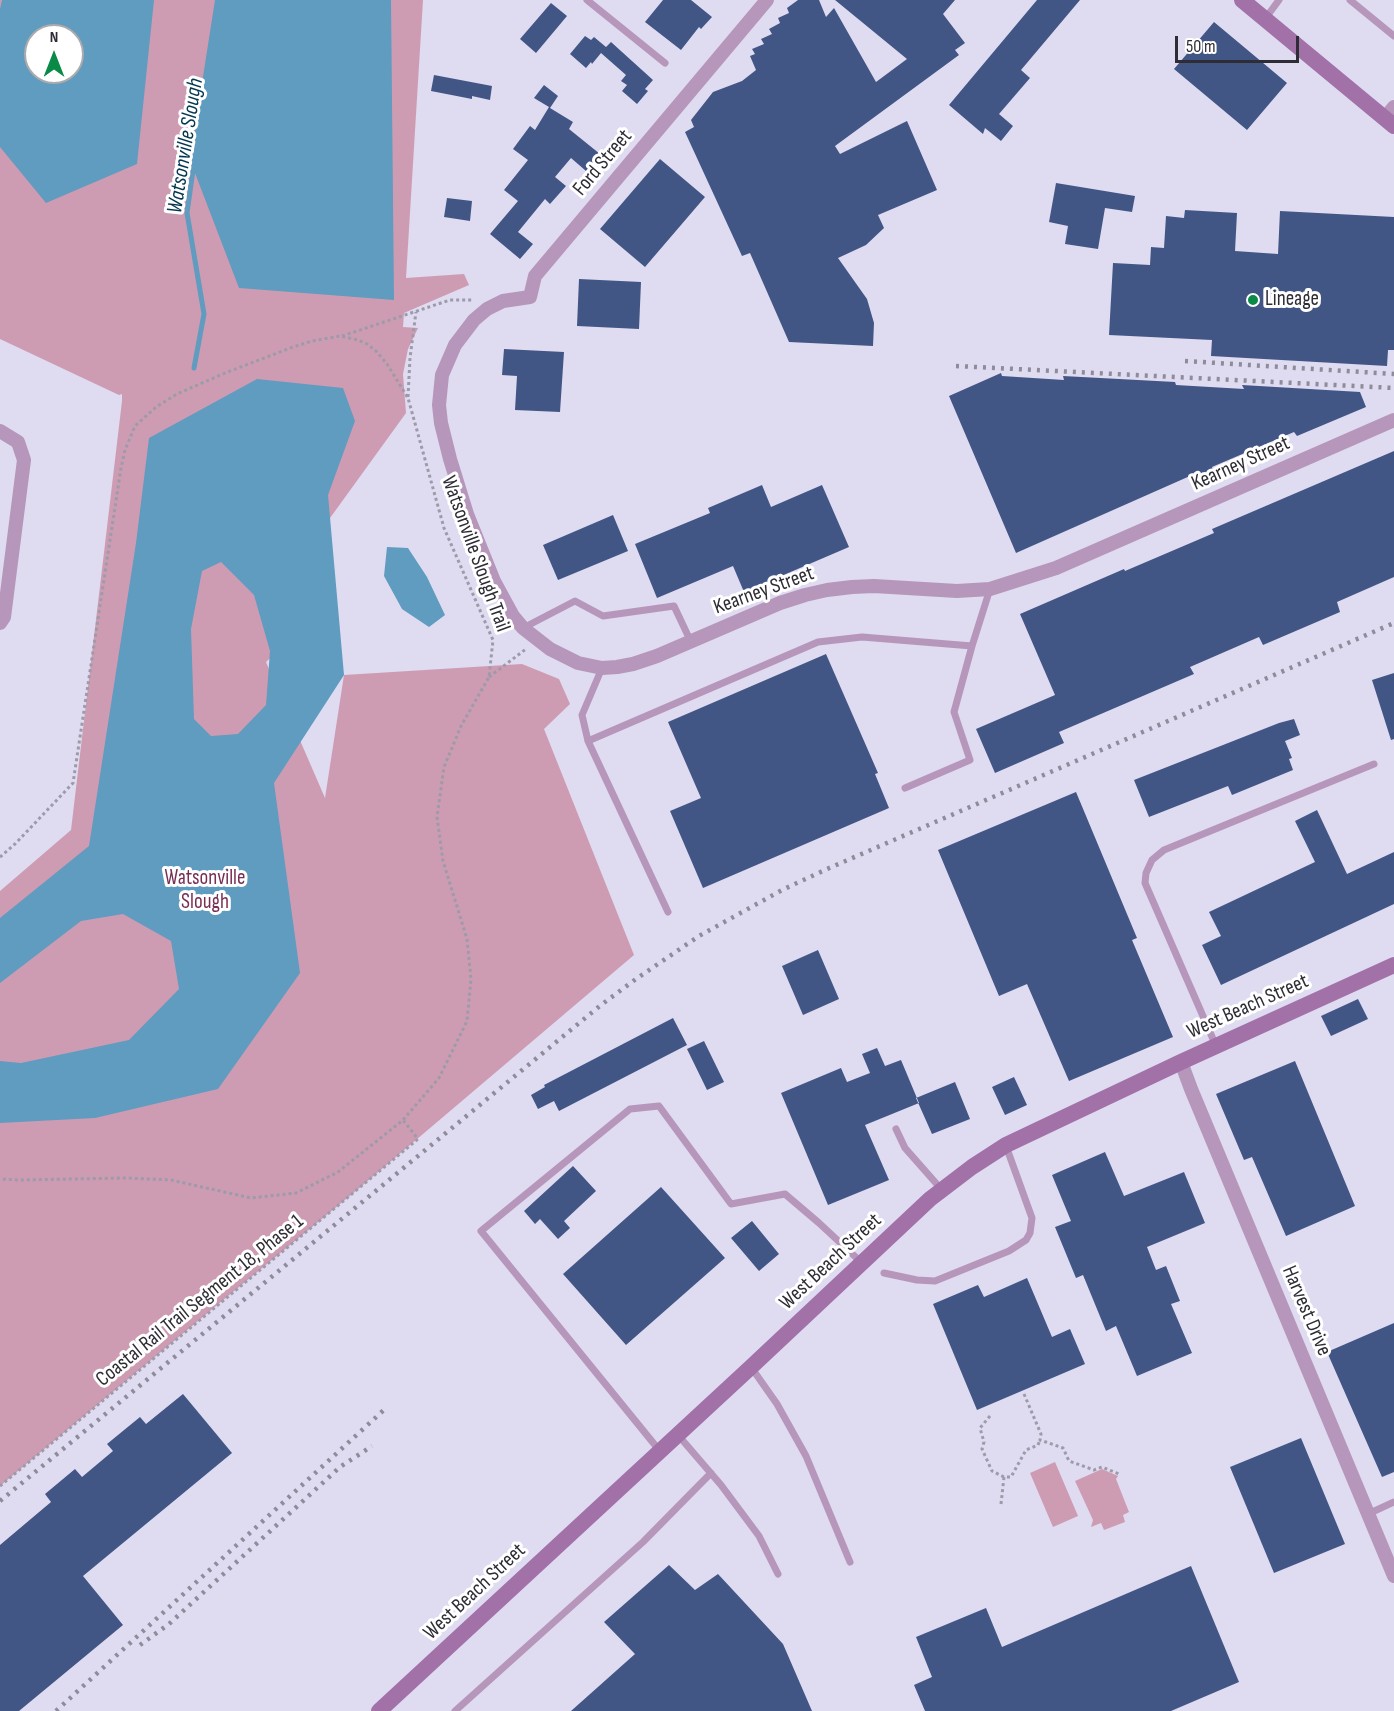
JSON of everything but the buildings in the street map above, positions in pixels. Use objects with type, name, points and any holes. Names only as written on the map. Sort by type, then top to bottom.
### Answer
[{"type":"main road","points":[[1242,0],[1391,117]]},
{"type":"main road","name":"West Beach Street","points":[[379,1711],[752,1367],[930,1198],[972,1167],[1006,1145],[1394,965]]},
{"type":"street","name":"Ford Street","points":[[464,332],[487,309],[503,301],[530,297],[536,276],[767,0]]},
{"type":"street","name":"Kearney Street","points":[[464,332],[455,345],[442,375],[438,405],[450,459],[467,514],[494,581],[513,616],[537,640],[564,657],[578,663],[602,668],[633,664],[657,656],[780,603],[827,590],[874,586],[957,591],[990,589],[1056,568],[1394,420]]},
{"type":"street","points":[[0,431],[18,442],[24,460],[3,598],[4,617],[0,623]]},
{"type":"street","name":"Harvest Drive","points":[[1181,1062],[1394,1576]]},
{"type":"lane","points":[[587,0],[665,63]]},
{"type":"lane","points":[[1265,19],[1279,0]]},
{"type":"lane","points":[[1350,0],[1394,36]]},
{"type":"lane","points":[[905,788],[970,760],[954,712],[990,589]]},
{"type":"lane","points":[[523,628],[575,602],[603,616],[674,606],[691,642]]},
{"type":"lane","points":[[588,741],[818,642],[862,637],[972,646]]},
{"type":"lane","points":[[602,668],[582,715],[588,741],[668,912]]},
{"type":"lane","points":[[1216,1046],[1145,883],[1146,873],[1152,860],[1164,850],[1374,764]]},
{"type":"lane","points":[[660,1451],[481,1231],[630,1109],[659,1106],[731,1204],[785,1194],[862,1263]]},
{"type":"lane","points":[[896,1129],[905,1148],[942,1190]]},
{"type":"lane","points":[[884,1272],[917,1280],[934,1281],[1009,1251],[1026,1240],[1030,1233],[1032,1218],[1006,1145]]},
{"type":"lane","points":[[752,1367],[777,1404],[806,1456],[850,1562]]},
{"type":"lane","points":[[678,1435],[711,1473],[759,1536],[778,1574]]},
{"type":"lane","points":[[455,1711],[643,1542],[711,1473]]},
{"type":"lane","points":[[1368,1514],[1394,1502]]},
{"type":"path","points":[[0,857],[73,783],[121,468],[135,426],[156,407],[177,394],[293,346],[340,336],[450,300],[503,301]]},
{"type":"path","points":[[408,398],[416,312]]},
{"type":"path","name":"Watsonville Slough Trail","points":[[0,1179],[171,1180],[251,1198],[296,1193],[338,1172],[402,1120],[439,1078],[467,1021],[471,979],[467,939],[443,861],[436,817],[444,767],[461,726],[489,677],[493,640],[444,528],[408,398],[376,351],[358,340],[340,336]]},
{"type":"path","points":[[489,677],[537,640]]},
{"type":"path","name":"Coastal Rail Trail Segment 18, Phase 1","points":[[0,1486],[418,1139],[402,1120]]},
{"type":"path","points":[[990,1416],[980,1428],[984,1442],[982,1449],[992,1471],[1004,1477],[1011,1477],[1026,1450],[1038,1446],[1041,1434],[1024,1394]]},
{"type":"path","points":[[1040,1440],[1063,1448],[1069,1461],[1094,1470],[1102,1467],[1119,1474]]},
{"type":"path","points":[[1001,1504],[1004,1477]]},
{"type":"green space","points":[[0,0],[423,0],[406,278],[464,274],[469,285],[404,313],[403,327],[418,328],[408,349],[403,374],[406,413],[317,536],[308,623],[266,662],[325,798],[344,675],[522,664],[559,679],[570,704],[544,729],[634,955],[357,1190],[0,1486],[0,891],[71,830],[122,401],[122,394],[119,395],[0,339]]},
{"type":"green space","points":[[1055,1462],[1078,1516],[1053,1527],[1030,1473]]},
{"type":"green space","points":[[1102,1469],[1118,1476],[1116,1479],[1129,1512],[1123,1515],[1125,1522],[1104,1530],[1101,1523],[1091,1527],[1093,1520],[1075,1481]]},
{"type":"water","points":[[2,0],[154,0],[137,164],[46,203],[0,147],[0,9]]},
{"type":"water","points":[[215,0],[391,0],[394,300],[239,288],[190,160]]},
{"type":"water","points":[[257,379],[343,388],[355,421],[328,495],[344,675],[274,783],[300,973],[218,1089],[95,1118],[0,1123],[0,1061],[21,1063],[129,1040],[179,989],[171,941],[123,914],[81,921],[0,983],[0,918],[89,846],[136,543],[149,438]],"holes":[[[221,562],[254,595],[270,651],[266,705],[238,734],[211,736],[194,719],[191,629],[202,571]]]},
{"type":"water","points":[[387,547],[408,548],[427,577],[445,615],[429,627],[402,609],[384,576]]},
{"type":"waterway","name":"Watsonville Slough","points":[[194,163],[187,213],[204,314],[194,368]]},
{"type":"railway","points":[[1185,361],[1394,374]]},
{"type":"railway","points":[[956,366],[1394,388]]},
{"type":"railway","points":[[0,1501],[601,1005],[699,936],[782,890],[827,869],[1394,623]]},
{"type":"railway","points":[[56,1711],[386,1408]]},
{"type":"railway","points":[[140,1645],[169,1624],[340,1467],[372,1446]]},
{"type":"place","name":"Lineage","points":[[1253,300]]}]
